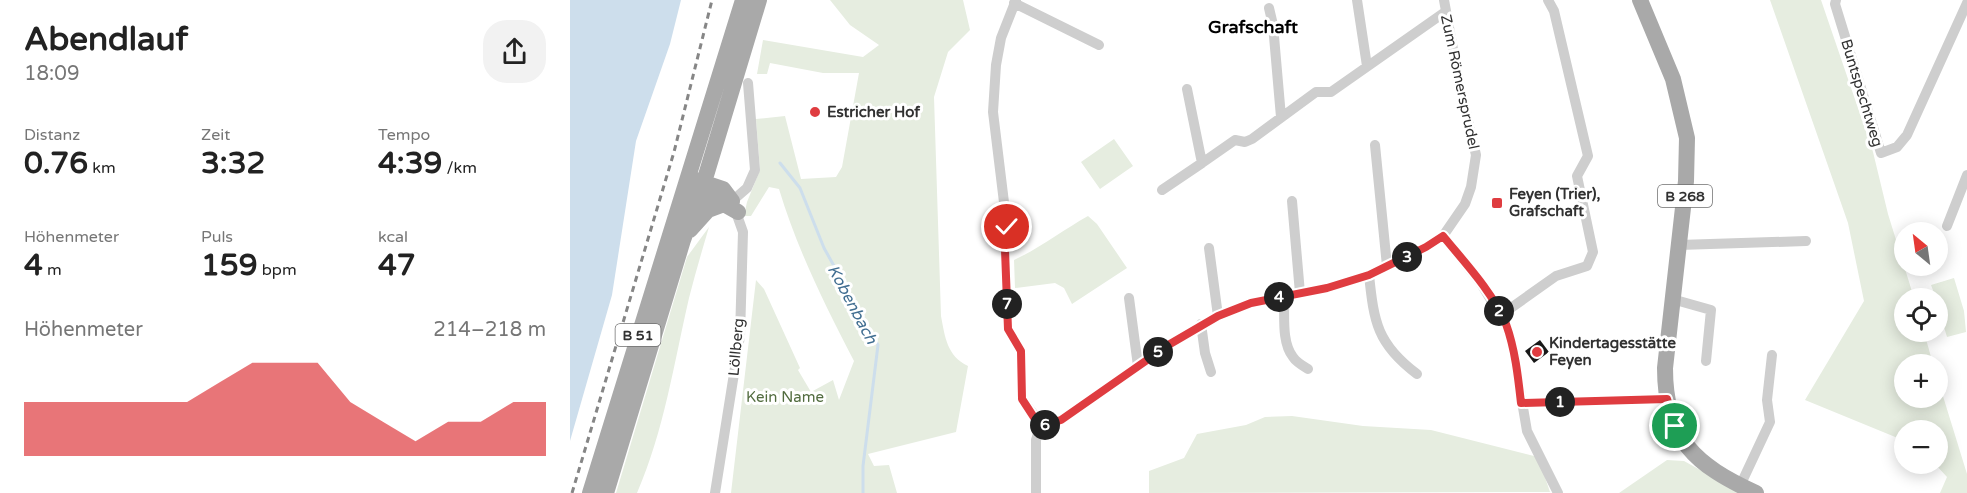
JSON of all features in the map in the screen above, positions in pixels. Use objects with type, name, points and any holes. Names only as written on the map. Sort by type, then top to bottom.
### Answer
[{"type":"main road","name":"B 51","points":[[606,493],[698,184],[743,0]]},
{"type":"main road","name":"B 51","points":[[590,493],[698,184],[759,0]]},
{"type":"main road","name":"B 268","points":[[1640,0],[1673,79],[1688,138],[1686,181],[1665,368],[1667,399],[1675,426],[1688,447],[1714,472],[1756,493]]},
{"type":"main road","points":[[698,184],[729,202]]},
{"type":"main road","points":[[682,240],[703,214],[729,202]]},
{"type":"street","points":[[1357,0],[1367,66]]},
{"type":"street","name":"Zum Römersprudel","points":[[1041,424],[1049,425],[1061,420],[1201,324],[1218,316],[1251,303],[1369,275],[1443,236],[1465,204],[1471,187],[1476,155],[1444,0]]},
{"type":"street","points":[[1501,315],[1556,276],[1587,266],[1593,252],[1578,176],[1588,156],[1554,11],[1548,0]]},
{"type":"street","name":"Buntspechtweg","points":[[1836,0],[1835,4],[1881,153],[1898,147],[1907,135],[1959,26],[1967,3]]},
{"type":"street","points":[[1036,493],[1036,440],[1041,424],[1022,399],[1021,351],[1008,329],[1005,250],[1007,227],[993,111],[996,65],[1001,38],[1015,1],[1099,45]]},
{"type":"street","points":[[1269,8],[1273,25],[1281,117]]},
{"type":"street","points":[[1162,190],[1235,140],[1245,142],[1252,139],[1316,92],[1331,92],[1445,12]]},
{"type":"street","points":[[729,202],[747,188],[755,170],[748,83]]},
{"type":"street","points":[[1187,89],[1203,163]]},
{"type":"street","points":[[1375,146],[1388,267]]},
{"type":"street","points":[[1948,223],[1967,175]]},
{"type":"street","points":[[1292,201],[1300,293]]},
{"type":"street","name":"Löllberg","points":[[715,493],[740,336],[743,247],[729,202]]},
{"type":"street","points":[[1443,236],[1480,282],[1501,315],[1512,343],[1527,431],[1558,493]]},
{"type":"street","points":[[1679,245],[1806,241]]},
{"type":"street","points":[[1209,248],[1218,316]]},
{"type":"street","points":[[1369,275],[1375,323],[1400,361],[1417,374]]},
{"type":"street","points":[[1284,296],[1285,334],[1290,351],[1293,358],[1308,369]]},
{"type":"street","points":[[1129,298],[1138,366]]},
{"type":"street","points":[[1672,299],[1711,309],[1706,361]]},
{"type":"street","points":[[1201,324],[1204,353],[1211,372]]},
{"type":"street","points":[[1740,486],[1770,422],[1767,400],[1772,355]]},
{"type":"street","points":[[1521,403],[1667,399]]},
{"type":"green space","name":"Kein Name","points":[[830,0],[963,0],[970,30],[948,52],[934,97],[941,316],[951,351],[955,357],[968,366],[956,432],[868,454],[874,466],[889,465],[897,493],[731,493],[756,280],[764,289],[800,368],[798,370],[811,392],[833,380],[839,400],[854,361],[803,255],[779,189],[769,187],[751,216],[744,216],[760,170],[756,119],[785,116],[801,179],[836,177],[842,167],[859,73],[823,73],[770,63],[767,74],[757,74],[763,40],[863,57],[879,45],[850,25]]},
{"type":"green space","points":[[1770,0],[1821,0],[1873,152],[1894,233],[1894,276],[1907,276],[1911,288],[1894,288],[1894,342],[1927,342],[1930,354],[1894,354],[1894,408],[1947,408],[1967,474],[1967,493],[1940,493],[1947,477],[1944,474],[1948,474],[1948,420],[1894,420],[1894,436],[1805,400],[1864,301],[1848,223]]},
{"type":"green space","points":[[1114,139],[1133,166],[1100,189],[1081,162]]},
{"type":"green space","points":[[1088,216],[1097,224],[1127,268],[1072,304],[1064,288],[1055,283],[1015,288],[1014,260]]},
{"type":"green space","points":[[709,227],[689,298],[661,421],[646,469],[637,493],[616,493],[687,257]]},
{"type":"green space","points":[[1954,278],[1964,311],[1966,332],[1948,337],[1948,288],[1932,288],[1931,285]]},
{"type":"green space","points":[[1292,416],[1363,426],[1431,430],[1538,457],[1550,492],[1149,493],[1149,471],[1184,458],[1197,434],[1246,425],[1265,417]]},
{"type":"green space","points":[[1667,460],[1684,461],[1742,493],[1619,493]]},
{"type":"water","points":[[570,0],[681,0],[670,44],[636,141],[612,295],[570,441]]},
{"type":"building","name":"Kindertagesstätte Feyen","points":[[1540,340],[1549,352],[1534,363],[1525,351]]},
{"type":"waterway","name":"Kobenbach","points":[[780,163],[800,188],[824,248],[878,345],[863,466],[863,493]]},
{"type":"railway","points":[[572,493],[674,152],[712,0]]},
{"type":"place","name":"Estricher Hof","points":[[815,112]]},
{"type":"place","name":"Feyen (Trier), Grafschaft","points":[[1497,203]]},
{"type":"place","name":"Kindertagesstätte Feyen","points":[[1537,352]]},
{"type":"district","name":"Grafschaft","points":[[1253,27]]},
{"type":"route","points":[[1007,227],[1005,250],[1008,329],[1021,351],[1022,399],[1037,422],[1044,425],[1061,420],[1201,324],[1251,303],[1327,288],[1369,275],[1426,247],[1443,236],[1480,282],[1505,323],[1516,363],[1521,403],[1667,399],[1675,426]]}]
